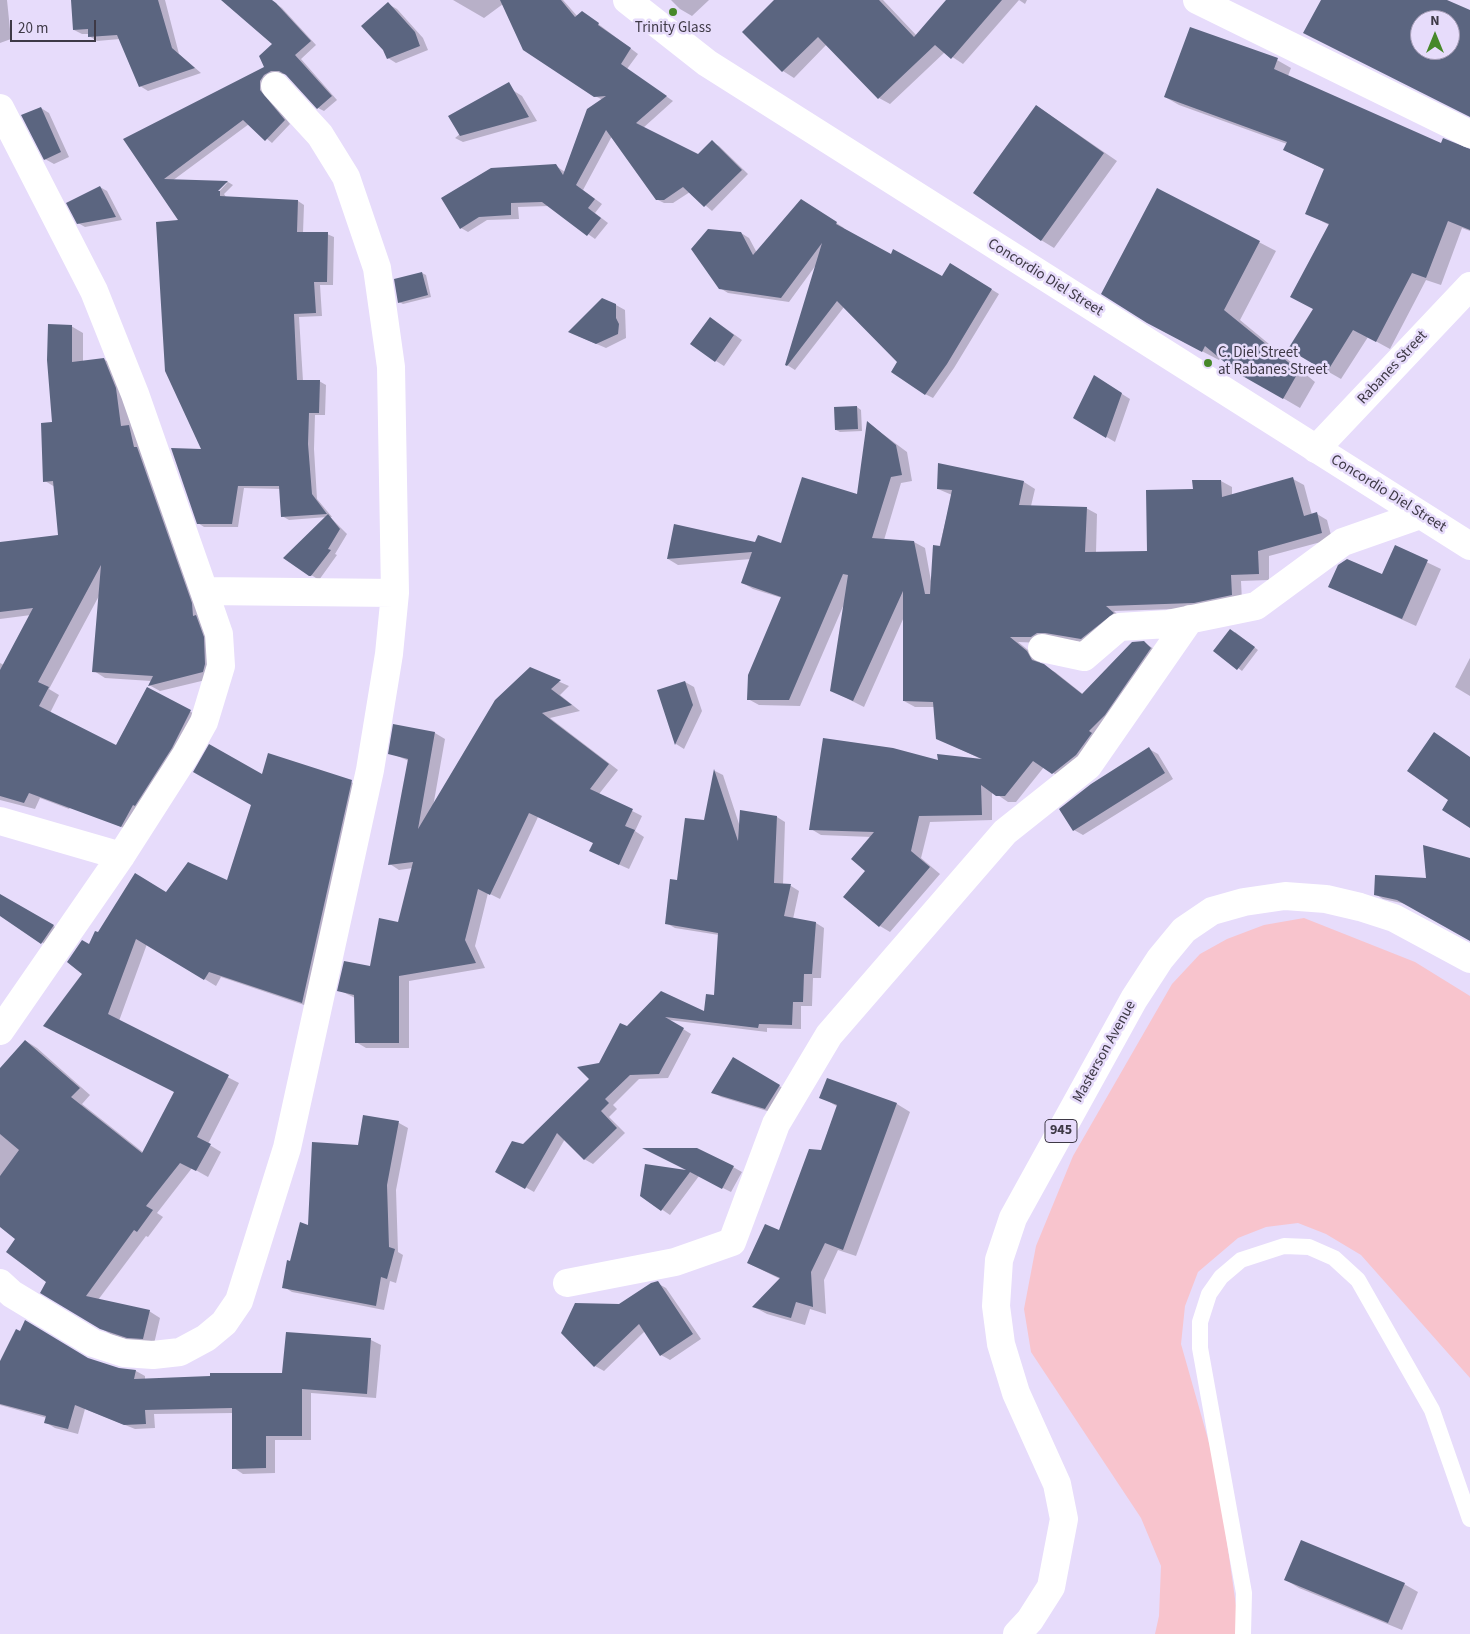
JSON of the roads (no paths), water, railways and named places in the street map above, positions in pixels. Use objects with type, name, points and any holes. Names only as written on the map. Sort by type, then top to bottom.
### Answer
[{"type":"street","name":"Concordio Diel Street","points":[[627,0],[707,63],[1470,546]]},
{"type":"street","points":[[1197,0],[1470,134]]},
{"type":"street","points":[[0,1283],[12,1294],[93,1343],[124,1353],[153,1355],[180,1352],[206,1338],[224,1323],[239,1301],[287,1148],[302,1084],[370,770],[389,654],[395,593],[391,367],[377,268],[346,177],[320,135],[275,86]]},
{"type":"street","points":[[0,108],[94,291],[135,394],[219,634],[220,666],[213,698],[204,722],[185,756],[121,856],[0,1032]]},
{"type":"street","name":"Rabanes Street","points":[[1316,449],[1470,286]]},
{"type":"street","points":[[1042,648],[1084,657],[1119,627],[1168,624],[1256,606],[1343,542],[1420,515]]},
{"type":"street","points":[[204,591],[395,593]]},
{"type":"street","points":[[567,1284],[675,1262],[732,1242],[776,1124],[829,1035],[1005,832],[1088,766],[1190,620]]},
{"type":"street","points":[[0,821],[121,856]]},
{"type":"street","name":"Masterson Avenue","points":[[1017,1634],[1030,1620],[1050,1587],[1064,1519],[1057,1484],[1016,1393],[1001,1344],[996,1306],[999,1260],[1014,1218],[1134,999],[1160,959],[1184,930],[1212,911],[1244,902],[1285,896],[1326,899],[1394,918],[1470,959]]},
{"type":"lane","points":[[1243,1634],[1244,1593],[1200,1348],[1200,1322],[1210,1294],[1221,1277],[1241,1260],[1284,1246],[1309,1247],[1334,1258],[1358,1280],[1432,1410],[1470,1519]]},
{"type":"place","name":"Trinity Glass","points":[[673,12]]},
{"type":"place","name":"C. Diel Street at Rabanes Street","points":[[1208,363]]}]
